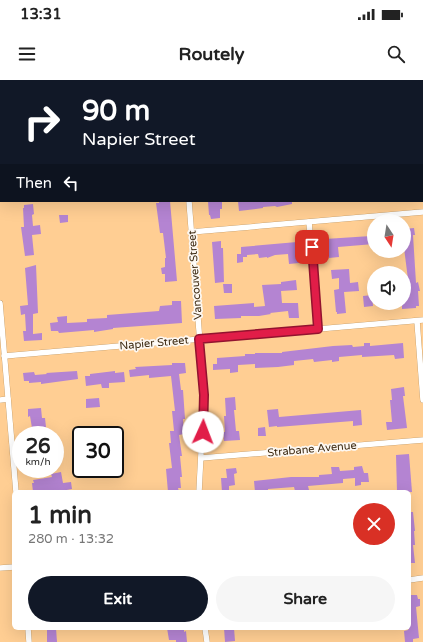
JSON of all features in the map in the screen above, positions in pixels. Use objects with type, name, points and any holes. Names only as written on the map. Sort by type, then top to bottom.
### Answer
[{"type":"street","name":"Vancouver Street","points":[[189,202],[204,395],[199,490]]},
{"type":"street","points":[[191,232],[423,212]]},
{"type":"street","points":[[310,222],[318,329]]},
{"type":"street","points":[[0,303],[16,490]]},
{"type":"street","points":[[420,320],[423,400]]},
{"type":"street","name":"Napier Street","points":[[4,356],[420,320]]},
{"type":"street","points":[[0,400],[8,399]]},
{"type":"street","name":"Strabane Avenue","points":[[201,458],[423,440]]},
{"type":"street","points":[[0,568],[12,567]]},
{"type":"street","points":[[411,580],[423,578]]},
{"type":"street","points":[[28,630],[29,642]]},
{"type":"street","points":[[205,630],[206,642]]},
{"type":"building","points":[[170,202],[177,281],[165,282],[165,274],[162,274],[161,268],[165,267],[166,258],[163,233],[160,233],[156,203]]},
{"type":"building","points":[[208,202],[222,202],[220,218],[211,219],[209,215]]},
{"type":"building","points":[[238,202],[292,202],[292,204],[277,207],[263,207],[239,211]]},
{"type":"building","points":[[33,204],[33,226],[40,225],[41,234],[32,235],[34,255],[25,256],[21,227],[24,227],[23,208],[24,205]]},
{"type":"building","points":[[59,215],[68,215],[68,222],[60,223]]},
{"type":"building","points":[[411,228],[414,228],[415,235],[413,235],[416,283],[418,282],[420,291],[418,291],[419,306],[411,308],[411,266],[406,266],[405,258],[411,258]]},
{"type":"building","points":[[367,236],[367,245],[338,247],[339,257],[329,258],[325,239]]},
{"type":"building","points":[[221,241],[221,248],[223,248],[224,282],[215,283],[212,242]]},
{"type":"building","points":[[297,242],[299,263],[289,264],[288,254],[259,258],[258,254],[247,255],[247,257],[243,257],[243,262],[237,263],[237,254],[241,254],[241,247]]},
{"type":"building","points":[[36,265],[38,313],[33,314],[33,334],[42,333],[42,340],[24,341],[23,331],[26,331],[25,314],[21,315],[20,306],[28,305],[25,268]]},
{"type":"building","points":[[349,269],[350,283],[358,282],[359,291],[344,292],[346,313],[337,314],[334,290],[339,289],[339,278],[332,279],[331,270]]},
{"type":"building","points":[[296,280],[297,290],[281,291],[282,303],[298,303],[299,318],[289,318],[288,311],[259,316],[241,316],[241,318],[215,319],[214,306],[254,303],[254,307],[265,306],[262,285],[281,284],[281,282]]},
{"type":"building","points":[[223,284],[232,284],[232,293],[224,293]]},
{"type":"building","points":[[363,296],[367,296],[367,307],[364,307]]},
{"type":"building","points":[[172,301],[181,301],[182,323],[113,328],[94,332],[94,330],[59,333],[58,331],[51,331],[50,323],[58,322],[57,317],[67,316],[67,323],[87,322],[87,319],[107,318],[107,315],[159,311],[160,306],[172,305]]},
{"type":"building","points":[[364,343],[370,343],[370,346],[403,343],[404,358],[395,359],[394,355],[362,357],[362,355],[339,357],[339,361],[332,362],[332,360],[314,362],[313,359],[294,361],[294,365],[278,367],[255,368],[255,364],[238,365],[238,372],[230,373],[230,369],[213,370],[213,364],[217,364],[217,358],[245,356],[245,354],[255,353],[282,353],[333,346],[364,346]]},
{"type":"building","points":[[172,363],[185,363],[186,373],[179,374],[181,390],[183,390],[185,419],[183,419],[184,434],[179,435],[182,456],[180,456],[182,477],[180,477],[181,488],[178,488],[178,490],[168,490],[166,469],[172,468],[169,443],[171,443],[170,431],[174,431],[172,411],[175,411],[171,376],[149,378],[149,375],[130,377],[129,370],[136,369],[135,367],[172,365]]},
{"type":"building","points":[[77,371],[78,379],[41,384],[41,382],[29,383],[29,381],[24,381],[23,373],[34,372],[35,375]]},
{"type":"building","points":[[115,371],[115,373],[124,372],[125,382],[109,383],[109,388],[102,388],[101,384],[86,386],[85,376]]},
{"type":"building","points":[[404,387],[405,396],[403,396],[407,428],[387,430],[386,422],[392,422],[390,400],[392,400],[391,389]]},
{"type":"building","points":[[235,397],[236,410],[234,410],[236,431],[239,431],[240,440],[224,441],[224,416],[226,416],[225,398]]},
{"type":"building","points":[[99,398],[100,407],[86,408],[86,399]]},
{"type":"building","points":[[41,408],[42,418],[45,418],[46,426],[32,426],[30,416],[28,417],[28,409]]},
{"type":"building","points":[[278,409],[279,417],[361,410],[362,425],[353,426],[353,421],[269,427],[267,410]]},
{"type":"building","points":[[265,427],[266,436],[258,436],[258,428]]},
{"type":"building","points":[[409,454],[412,492],[411,490],[397,490],[396,455]]},
{"type":"building","points":[[362,466],[364,473],[368,473],[369,482],[361,482],[361,485],[355,486],[355,478],[343,479],[343,483],[308,486],[309,490],[295,490],[294,487],[255,490],[254,481],[291,477],[319,477],[319,475],[332,474],[331,467],[339,467],[340,471],[354,470],[354,467]]},
{"type":"building","points":[[236,468],[237,473],[234,474],[235,485],[229,486],[229,490],[222,490],[221,478],[227,478],[226,469]]},
{"type":"building","points":[[62,478],[63,483],[71,482],[72,489],[33,490],[33,480]]},
{"type":"building","points":[[411,512],[413,512],[415,531],[415,545],[413,545],[415,563],[411,563]]},
{"type":"building","points":[[411,595],[417,595],[418,599],[420,599],[420,606],[416,607],[419,638],[413,639],[413,642],[405,642],[404,631],[411,630]]},
{"type":"building","points":[[47,630],[56,630],[57,642],[47,642]]},
{"type":"building","points":[[167,630],[186,631],[187,642],[176,642],[176,640],[169,640]]},
{"type":"building","points":[[224,630],[234,630],[235,641],[225,642]]},
{"type":"route","points":[[203,432],[204,395],[199,339],[318,329],[312,247]]}]
